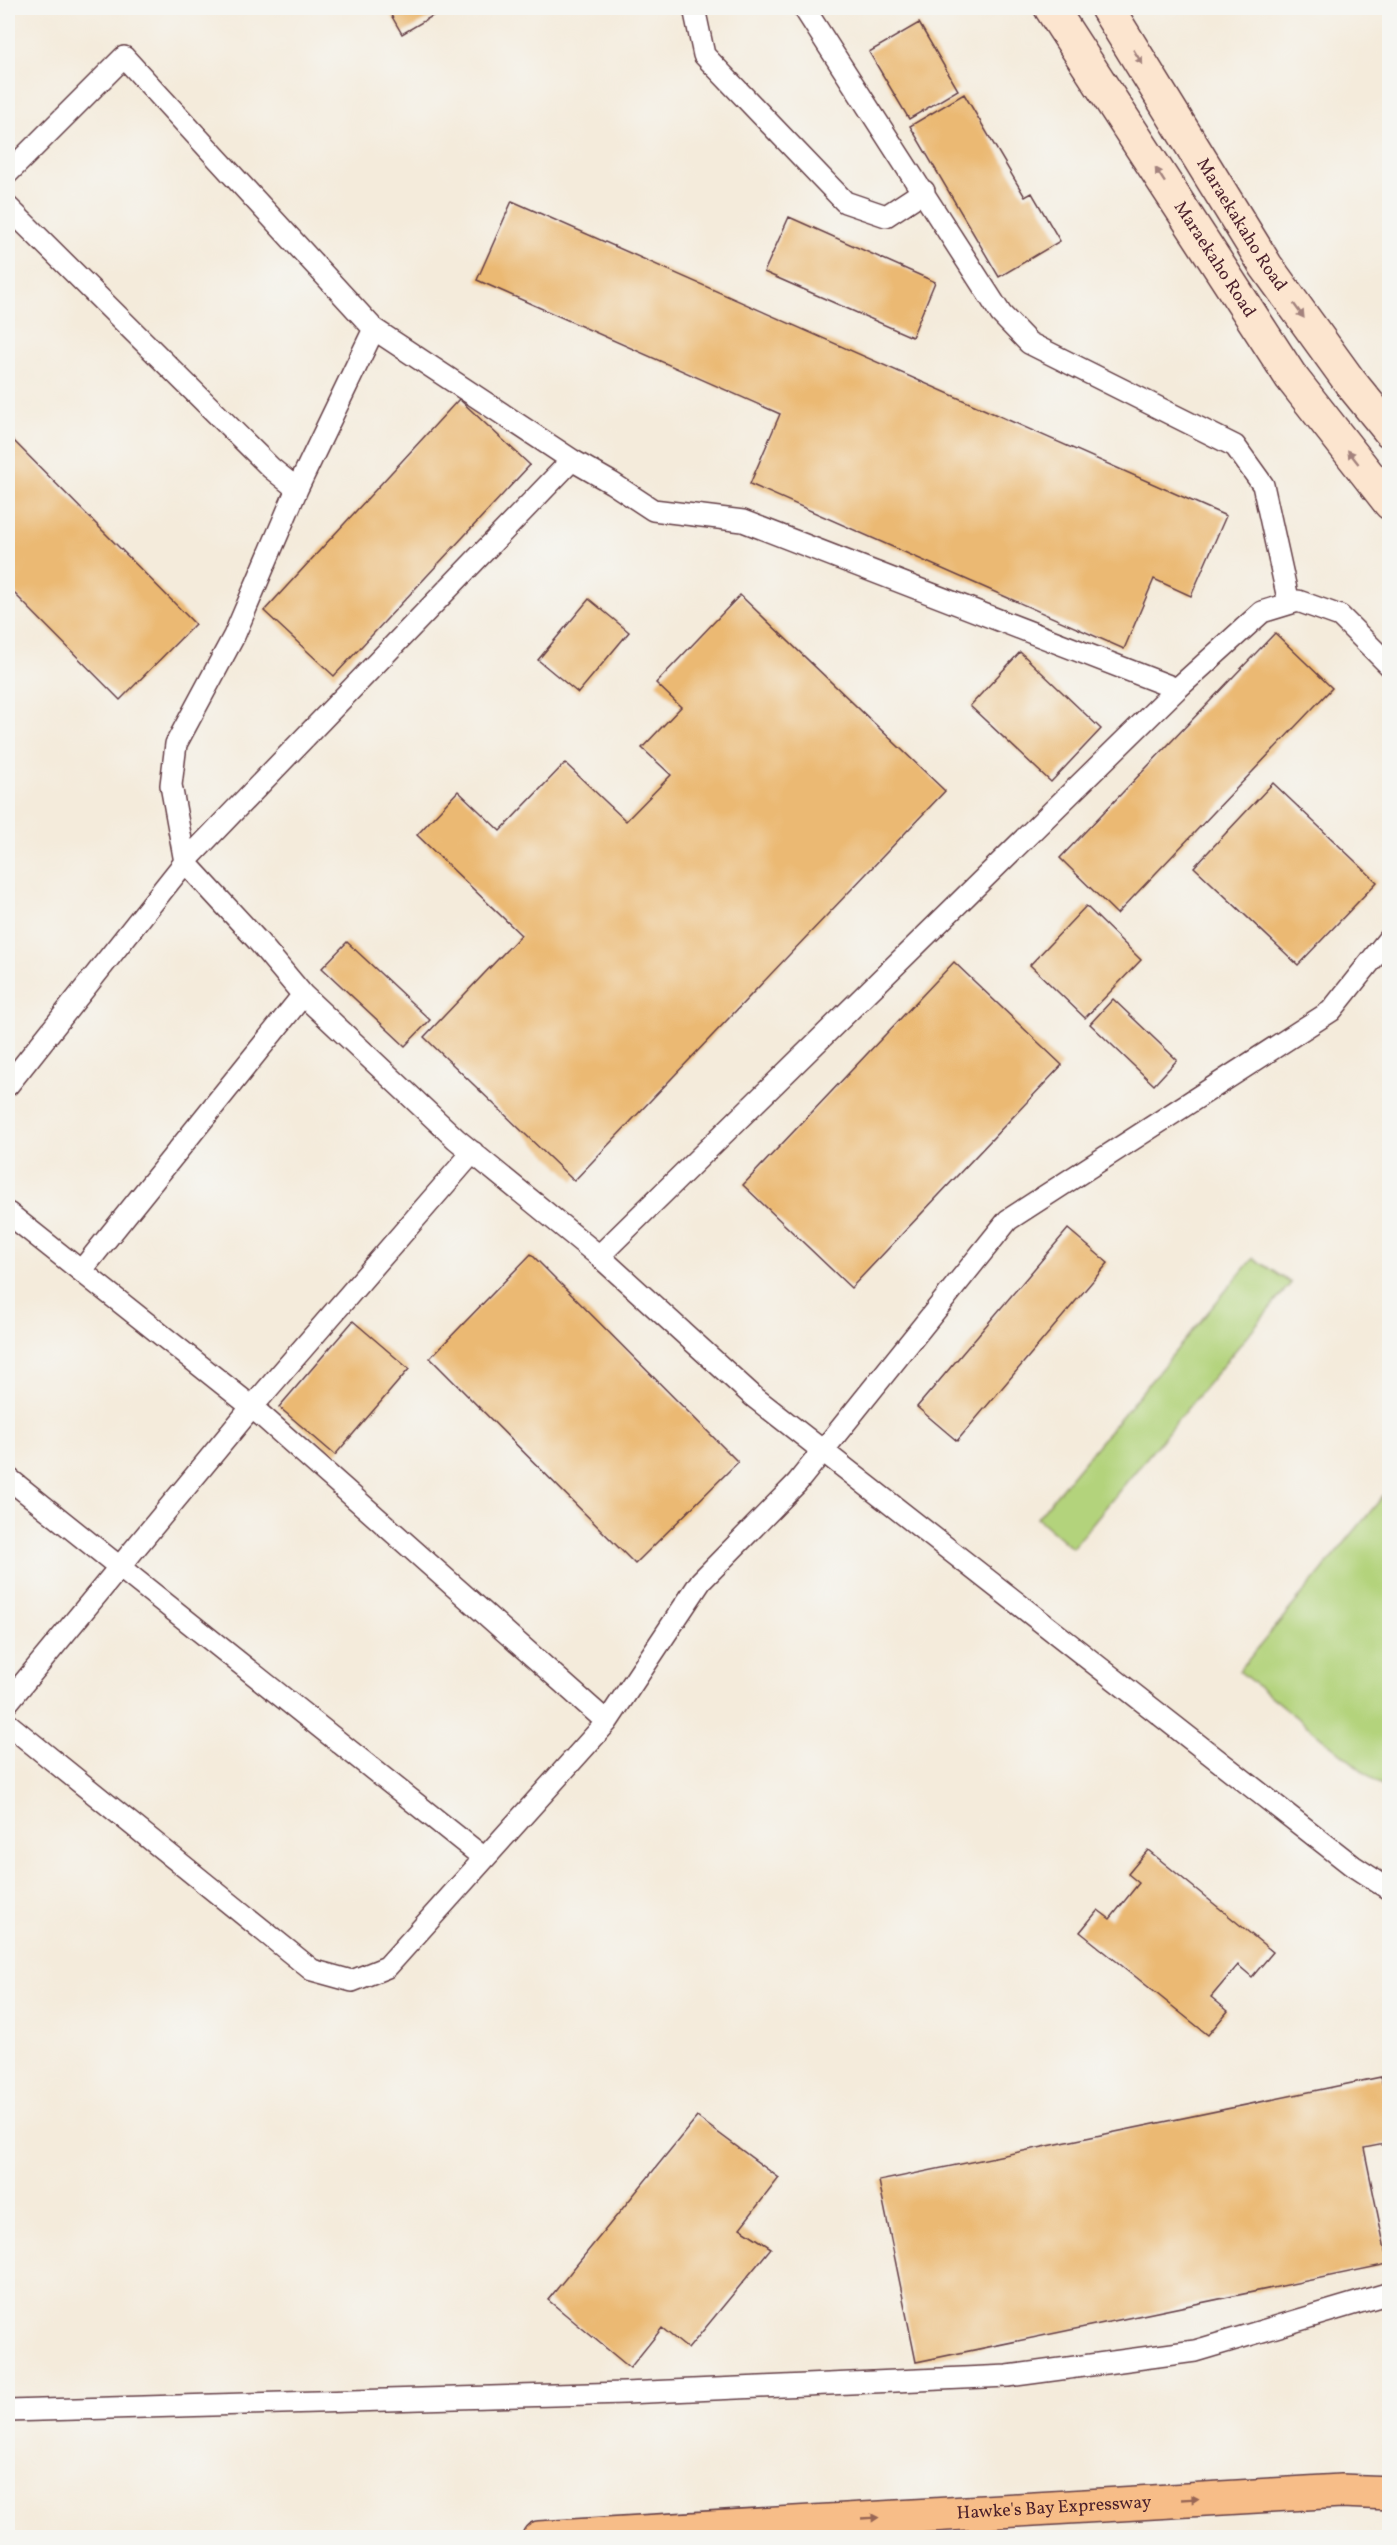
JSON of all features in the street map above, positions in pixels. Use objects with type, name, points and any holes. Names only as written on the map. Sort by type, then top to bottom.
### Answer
[{"type":"highway","name":"Hawke's Bay Expressway","points":[[539,2538],[1341,2491],[1389,2493]]},
{"type":"main road","name":"Maraekaho Road","points":[[1052,8],[1291,377],[1389,503]]},
{"type":"main road","name":"Maraekakaho Road","points":[[1107,8],[1266,266],[1350,382],[1389,431]]},
{"type":"lane","points":[[694,8],[704,55],[846,202],[886,216],[924,190]]},
{"type":"lane","points":[[804,8],[924,190],[1001,314],[1029,343],[1235,446],[1263,485],[1289,603]]},
{"type":"lane","points":[[8,173],[124,57],[374,329],[652,510],[743,521],[1177,689]]},
{"type":"lane","points":[[8,207],[271,468],[297,489]]},
{"type":"lane","points":[[374,329],[297,489],[234,636],[176,744],[171,785],[185,862],[258,940],[303,994],[456,1139],[599,1256],[754,1397],[1344,1859],[1389,1890]]},
{"type":"lane","points":[[8,1085],[185,862],[572,460]]},
{"type":"lane","points":[[599,1256],[1177,689],[1262,612],[1298,601],[1340,616],[1389,666]]},
{"type":"lane","points":[[8,1724],[312,1970],[352,1980],[387,1967],[607,1722],[701,1581],[797,1483],[1008,1220],[1330,1011],[1389,938]]},
{"type":"lane","points":[[81,1271],[303,994]]},
{"type":"lane","points":[[8,1702],[252,1407],[473,1152]]},
{"type":"lane","points":[[8,1213],[252,1407],[607,1722]]},
{"type":"lane","points":[[8,1478],[484,1858]]},
{"type":"lane","points":[[8,2411],[613,2393],[1008,2376],[1195,2351],[1389,2293]]},
{"type":"green space","points":[[1253,1258],[1291,1283],[1072,1548],[1037,1518]]},
{"type":"green space","points":[[1389,1489],[1389,1792],[1239,1671]]},
{"type":"building","points":[[387,8],[446,8],[402,34]]},
{"type":"building","points":[[919,23],[958,90],[909,119],[869,52]]},
{"type":"building","points":[[964,94],[1025,197],[1032,193],[1060,241],[999,277],[910,126]]},
{"type":"building","points":[[512,201],[1226,516],[1191,596],[1154,579],[1124,649],[750,484],[780,414],[477,280]]},
{"type":"building","points":[[789,217],[935,282],[912,337],[764,272]]},
{"type":"building","points":[[459,399],[530,465],[334,676],[264,611]]},
{"type":"building","points":[[8,435],[195,624],[120,700],[8,587]]},
{"type":"building","points":[[740,595],[945,791],[574,1181],[424,1037],[521,935],[417,835],[458,791],[500,831],[565,763],[626,821],[671,775],[642,748],[681,707],[656,683]]},
{"type":"building","points":[[589,599],[629,632],[578,693],[538,660]]},
{"type":"building","points":[[1275,633],[1332,688],[1117,914],[1060,858]]},
{"type":"building","points":[[1020,652],[1101,729],[1051,782],[970,706]]},
{"type":"building","points":[[1273,783],[1377,882],[1298,965],[1194,867]]},
{"type":"building","points":[[1086,906],[1141,960],[1085,1018],[1030,965]]},
{"type":"building","points":[[347,942],[430,1020],[405,1046],[322,968]]},
{"type":"building","points":[[954,962],[1062,1065],[851,1288],[743,1185]]},
{"type":"building","points":[[1113,999],[1177,1060],[1154,1085],[1090,1024]]},
{"type":"building","points":[[1068,1229],[1108,1263],[957,1441],[917,1407]]},
{"type":"building","points":[[531,1254],[738,1462],[635,1564],[430,1358]]},
{"type":"building","points":[[353,1321],[409,1369],[335,1455],[279,1407]]},
{"type":"building","points":[[1148,1850],[1273,1952],[1252,1977],[1238,1965],[1211,1997],[1228,2011],[1208,2035],[1080,1932],[1098,1910],[1110,1919],[1139,1883],[1128,1874]]},
{"type":"building","points":[[1381,2077],[1390,2119],[1390,2143],[1364,2148],[1388,2264],[916,2362],[879,2181]]},
{"type":"building","points":[[697,2117],[779,2178],[740,2228],[771,2248],[688,2349],[662,2328],[630,2368],[548,2300]]}]
